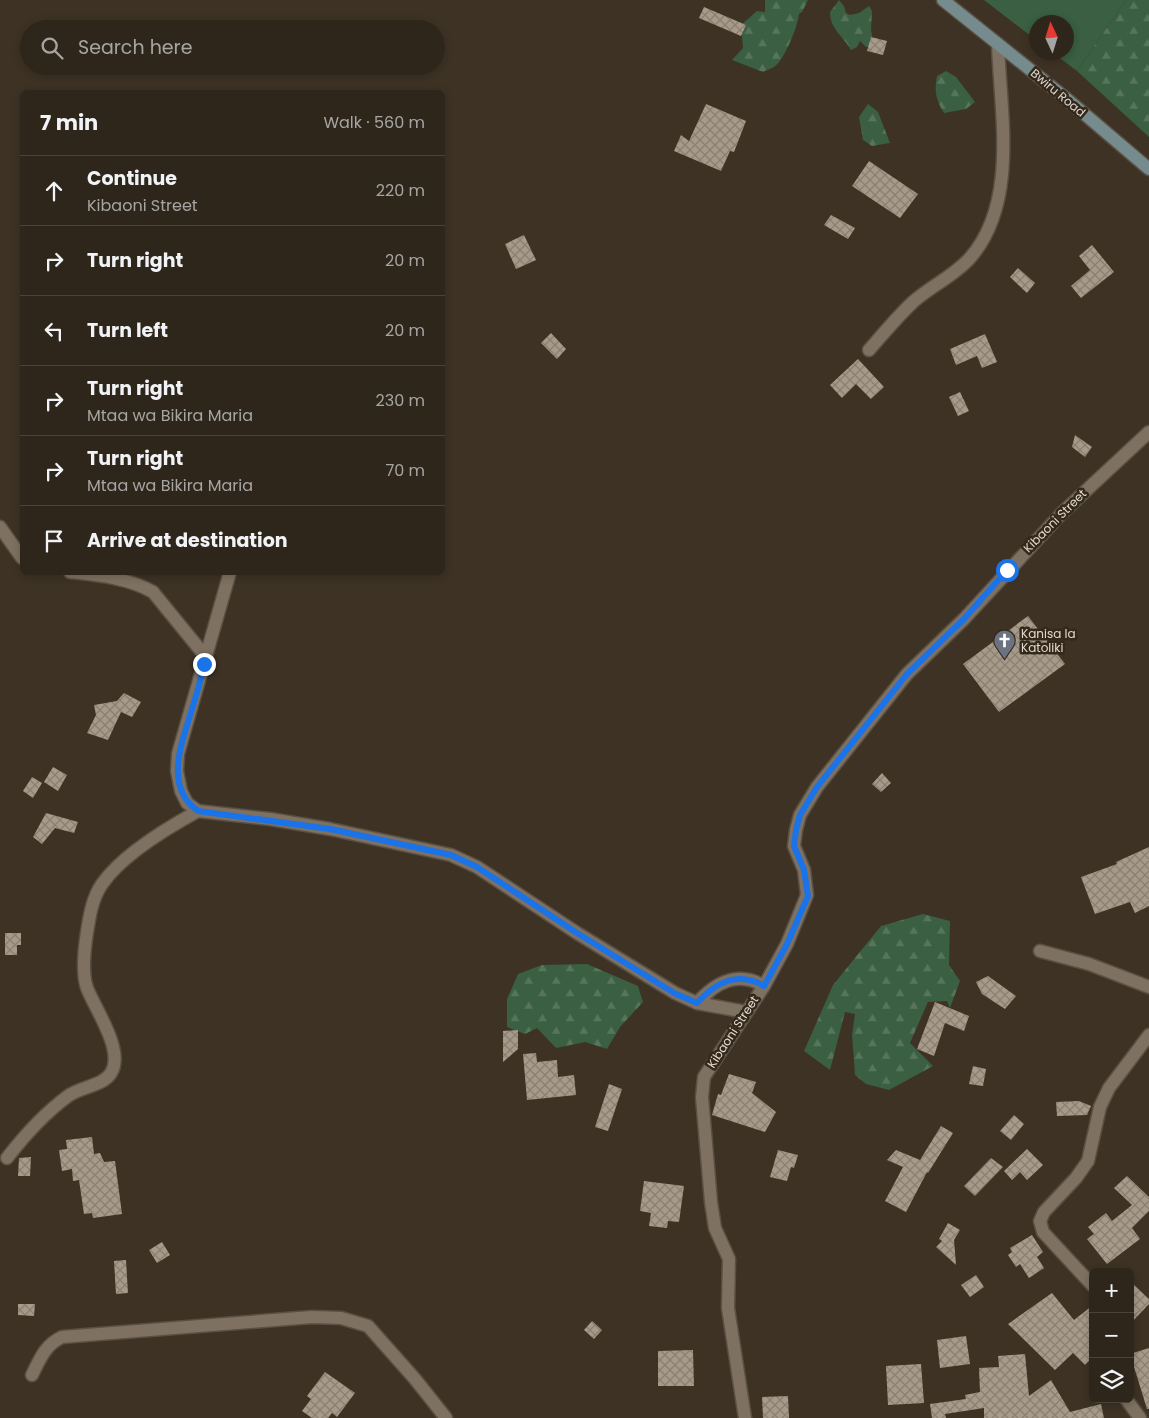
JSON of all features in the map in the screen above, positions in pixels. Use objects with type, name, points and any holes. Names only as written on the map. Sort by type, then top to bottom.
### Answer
[{"type":"main road","name":"Bwiru Road","points":[[942,0],[1149,169]]},
{"type":"street","points":[[868,350],[912,303],[970,258],[994,219],[999,196],[1003,141],[998,44]]},
{"type":"street","name":"Kibaoni Street","points":[[745,1418],[728,1308],[729,1259],[715,1228],[712,1211],[702,1097],[704,1077],[764,986],[787,944],[808,896],[804,870],[794,846],[800,815],[817,787],[907,674],[964,619],[1062,513],[1149,432]]},
{"type":"street","points":[[0,527],[20,555]]},
{"type":"street","points":[[88,575],[130,582],[153,592],[206,658]]},
{"type":"street","points":[[229,575],[178,754],[177,771],[187,803],[198,811],[330,829],[451,855],[477,867],[577,933],[674,993],[697,1003],[746,1012]]},
{"type":"street","points":[[6,1158],[20,1141],[69,1094],[100,1082],[111,1074],[114,1064],[114,1052],[108,1031],[89,992],[86,979],[85,948],[94,899],[102,884],[123,862],[173,824],[198,811]]},
{"type":"street","points":[[1040,951],[1089,964],[1149,987]]},
{"type":"street","points":[[697,1003],[716,984],[727,980],[746,979],[764,986]]},
{"type":"street","points":[[1089,1282],[1043,1232],[1040,1221],[1044,1212],[1070,1186],[1088,1161],[1100,1107],[1109,1088],[1149,1035]]},
{"type":"street","points":[[32,1375],[44,1350],[52,1342],[62,1337],[95,1332],[312,1317],[341,1318],[368,1326],[410,1372],[446,1418]]},
{"type":"street","points":[[1129,1403],[1140,1418]]},
{"type":"green space","points":[[765,0],[808,0],[799,14],[793,34],[782,58],[774,67],[763,72],[732,60],[743,48],[741,25],[757,11],[765,12]]},
{"type":"green space","points":[[839,0],[844,6],[846,13],[850,15],[859,13],[869,6],[872,11],[871,30],[874,46],[866,47],[860,41],[857,47],[851,50],[832,23],[830,12]]},
{"type":"green space","points":[[984,0],[1126,0],[1077,71],[1062,60],[1074,60],[1074,15],[1029,15],[1029,35]]},
{"type":"green space","points":[[1126,0],[1149,0],[1149,137],[1077,71]]},
{"type":"green space","points":[[946,71],[956,77],[975,102],[966,109],[944,113],[941,109],[936,95],[936,81],[937,76]]},
{"type":"green space","points":[[868,104],[878,112],[890,143],[872,146],[863,140],[859,117]]},
{"type":"green space","points":[[923,914],[950,921],[949,965],[960,981],[950,1008],[947,1001],[928,1002],[910,1043],[933,1066],[889,1090],[866,1084],[855,1075],[852,1035],[855,1014],[845,1012],[830,1070],[804,1051],[833,985],[881,926]]},
{"type":"green space","points":[[587,964],[638,986],[643,1002],[620,1027],[607,1049],[585,1042],[556,1048],[537,1028],[525,1034],[507,1027],[507,999],[518,974],[542,965]]},
{"type":"building","points":[[704,7],[746,25],[741,36],[699,18]]},
{"type":"building","points":[[871,37],[887,41],[883,55],[867,51]]},
{"type":"building","points":[[706,104],[746,121],[734,152],[730,151],[721,171],[674,151],[681,135],[689,141]]},
{"type":"building","points":[[869,161],[918,194],[900,218],[852,186]]},
{"type":"building","points":[[831,215],[855,228],[848,239],[824,225]]},
{"type":"building","points":[[524,235],[536,260],[516,269],[505,244]]},
{"type":"building","points":[[1092,245],[1114,272],[1081,298],[1071,286],[1090,270],[1079,256]]},
{"type":"building","points":[[1018,268],[1035,283],[1027,293],[1010,277]]},
{"type":"building","points":[[551,333],[566,349],[557,359],[541,343]]},
{"type":"building","points":[[985,334],[997,362],[982,368],[977,356],[956,365],[950,349]]},
{"type":"building","points":[[858,359],[884,387],[871,399],[856,384],[842,398],[830,385]]},
{"type":"building","points":[[960,392],[969,411],[958,416],[949,397]]},
{"type":"building","points":[[1075,435],[1092,447],[1085,457],[1072,447]]},
{"type":"building","points":[[1028,616],[1065,664],[999,712],[963,664]]},
{"type":"building","points":[[124,693],[141,702],[132,717],[121,712],[108,740],[87,733],[96,715],[94,705],[117,701]]},
{"type":"building","points":[[53,767],[67,775],[58,791],[44,782]]},
{"type":"building","points":[[882,773],[891,783],[881,792],[872,784]]},
{"type":"building","points":[[32,777],[42,783],[33,798],[23,791]]},
{"type":"building","points":[[46,813],[78,822],[74,833],[55,828],[42,844],[33,837]]},
{"type":"building","points":[[1149,847],[1149,906],[1135,913],[1130,902],[1095,914],[1081,877],[1117,864],[1116,862]]},
{"type":"building","points":[[5,933],[21,933],[21,945],[17,945],[17,955],[5,955]]},
{"type":"building","points":[[988,976],[1016,996],[1005,1009],[982,994],[976,982]]},
{"type":"building","points":[[935,1002],[969,1016],[964,1031],[945,1023],[934,1056],[917,1049]]},
{"type":"building","points":[[518,1030],[518,1049],[503,1062],[503,1031]]},
{"type":"building","points":[[536,1053],[537,1062],[557,1060],[558,1077],[574,1075],[576,1095],[527,1100],[523,1054]]},
{"type":"building","points":[[973,1066],[986,1069],[983,1086],[969,1084]]},
{"type":"building","points":[[729,1074],[756,1082],[752,1093],[776,1112],[765,1132],[712,1115],[718,1094],[721,1095]]},
{"type":"building","points":[[609,1084],[622,1089],[608,1131],[595,1127]]},
{"type":"building","points":[[1079,1101],[1091,1106],[1087,1115],[1057,1116],[1056,1102]]},
{"type":"building","points":[[1014,1115],[1024,1124],[1011,1140],[1000,1131]]},
{"type":"building","points":[[941,1126],[953,1133],[927,1172],[906,1212],[885,1201],[903,1167],[887,1160],[896,1150],[920,1160]]},
{"type":"building","points":[[92,1137],[94,1154],[100,1153],[104,1162],[115,1161],[122,1214],[93,1218],[92,1213],[84,1214],[79,1180],[73,1181],[72,1169],[62,1171],[59,1150],[67,1149],[66,1140]]},
{"type":"building","points":[[1027,1149],[1043,1165],[1027,1180],[1020,1172],[1012,1180],[1004,1171]]},
{"type":"building","points":[[778,1150],[798,1155],[794,1168],[791,1167],[787,1181],[770,1177]]},
{"type":"building","points":[[31,1157],[30,1176],[18,1176],[19,1158]]},
{"type":"building","points":[[991,1158],[1003,1167],[975,1196],[964,1186]]},
{"type":"building","points":[[1127,1176],[1149,1197],[1149,1211],[1132,1228],[1140,1239],[1107,1264],[1087,1239],[1094,1234],[1088,1227],[1106,1213],[1112,1221],[1132,1205],[1114,1188]]},
{"type":"building","points":[[644,1181],[684,1186],[679,1222],[668,1221],[667,1228],[649,1226],[651,1213],[640,1211]]},
{"type":"building","points":[[948,1223],[960,1230],[954,1240],[956,1265],[936,1247],[942,1241],[939,1239]]},
{"type":"building","points":[[1032,1235],[1043,1252],[1037,1257],[1044,1268],[1029,1278],[1020,1264],[1016,1267],[1008,1255],[1012,1252],[1010,1248]]},
{"type":"building","points":[[162,1242],[170,1255],[157,1263],[149,1250]]},
{"type":"building","points":[[126,1260],[128,1293],[116,1294],[114,1261]]},
{"type":"building","points":[[976,1275],[984,1287],[970,1297],[961,1285]]},
{"type":"building","points":[[1134,1285],[1149,1299],[1149,1304],[1134,1320]]},
{"type":"building","points":[[1052,1293],[1074,1320],[1089,1308],[1089,1361],[1085,1365],[1073,1353],[1055,1370],[1008,1324]]},
{"type":"building","points":[[18,1304],[35,1304],[34,1316],[18,1315]]},
{"type":"building","points":[[592,1321],[602,1330],[594,1339],[584,1330]]},
{"type":"building","points":[[966,1336],[970,1364],[940,1368],[937,1340]]},
{"type":"building","points":[[1149,1348],[1149,1409],[1147,1409],[1134,1367],[1134,1353]]},
{"type":"building","points":[[693,1350],[694,1386],[658,1386],[658,1351]]},
{"type":"building","points":[[1025,1354],[1029,1396],[1051,1380],[1070,1412],[1101,1404],[1104,1418],[984,1418],[984,1408],[945,1414],[946,1418],[932,1418],[930,1404],[966,1399],[965,1395],[980,1392],[979,1368],[999,1367],[998,1356]]},
{"type":"building","points":[[921,1364],[924,1403],[888,1405],[886,1366]]},
{"type":"building","points":[[325,1372],[355,1393],[337,1417],[332,1413],[328,1418],[312,1418],[302,1411],[311,1399],[307,1396]]},
{"type":"building","points":[[788,1396],[789,1418],[763,1418],[762,1397]]},
{"type":"place","name":"Kanisa la Katoliki","points":[[1005,660]]},
{"type":"route","points":[[204,664],[197,694],[178,754],[177,771],[180,790],[187,803],[198,811],[270,819],[330,829],[451,855],[499,880],[577,933],[674,993],[697,1003],[708,990],[716,984],[727,980],[736,978],[746,979],[756,981],[764,986],[787,944],[808,896],[808,883],[794,846],[800,815],[817,787],[907,674],[964,619],[1007,570]]}]
